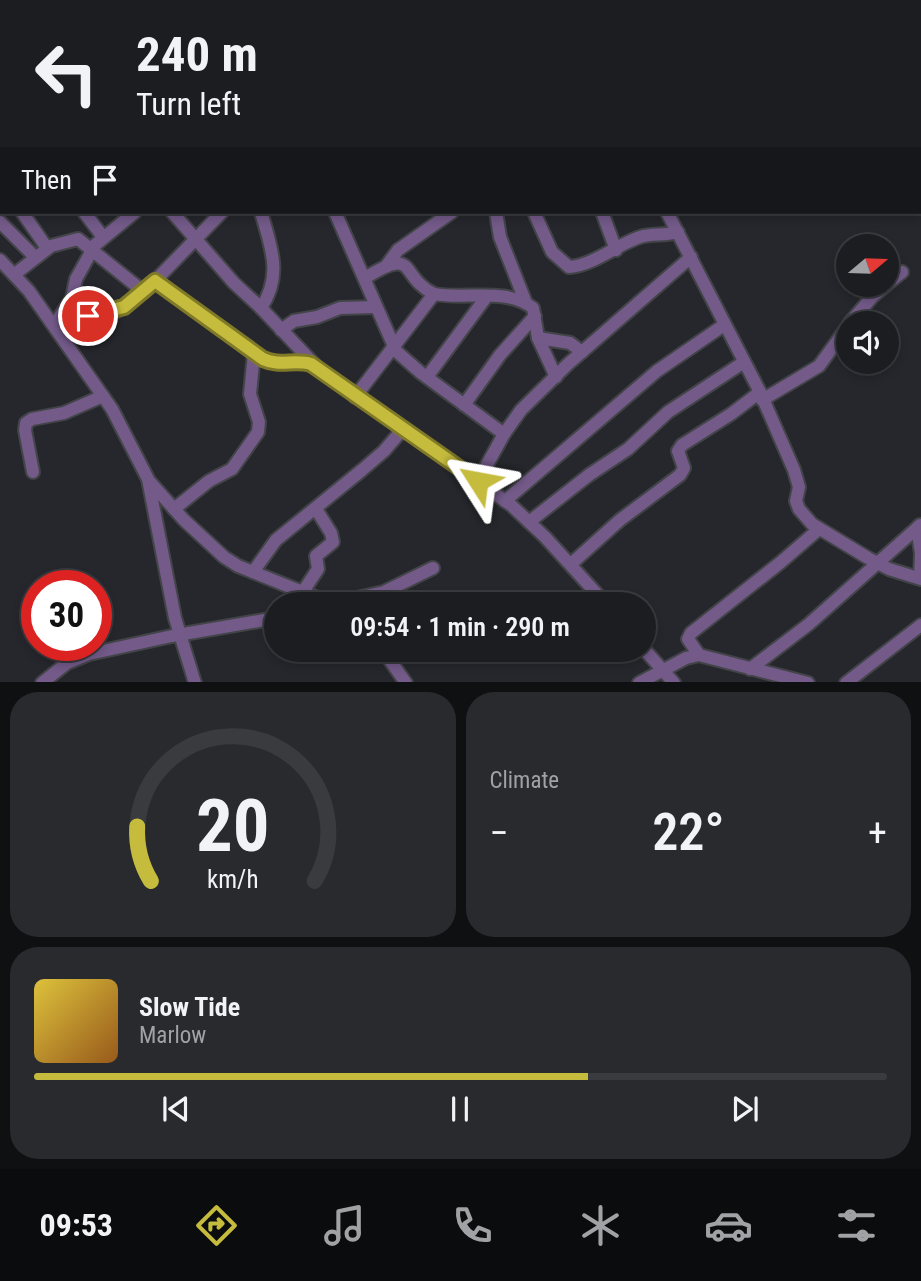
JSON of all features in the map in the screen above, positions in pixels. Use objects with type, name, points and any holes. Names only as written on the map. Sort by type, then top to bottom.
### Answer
[{"type":"street","points":[[23,214],[47,248]]},
{"type":"street","points":[[85,214],[103,237]]},
{"type":"street","points":[[54,322],[72,298],[76,279],[92,249],[132,214]]},
{"type":"street","points":[[174,214],[234,283],[323,372],[505,501],[571,564],[596,592]]},
{"type":"street","points":[[186,227],[189,214]]},
{"type":"street","points":[[54,322],[117,311],[144,292],[220,214]]},
{"type":"street","points":[[261,308],[270,295],[274,277],[274,260],[262,214]]},
{"type":"street","points":[[336,214],[376,307],[394,345],[404,359],[504,434]]},
{"type":"street","points":[[387,265],[398,250],[449,214]]},
{"type":"street","points":[[496,214],[500,237],[526,303]]},
{"type":"street","points":[[535,214],[549,247],[565,265],[574,267],[640,237],[678,232]]},
{"type":"street","points":[[604,214],[616,250]]},
{"type":"street","points":[[668,214],[761,396],[798,480],[796,501],[799,509],[819,528],[879,564],[921,579],[919,526]]},
{"type":"street","points":[[0,222],[35,257]]},
{"type":"street","points":[[15,274],[47,248],[61,241],[75,239],[82,240],[144,292]]},
{"type":"street","points":[[478,481],[504,434],[521,410],[582,352],[691,257]]},
{"type":"street","points":[[0,260],[15,274],[54,322],[119,420],[148,479],[174,509],[224,557],[293,592]]},
{"type":"street","points":[[365,278],[387,265],[397,263],[405,266],[426,290],[434,294],[516,298],[526,303],[533,308],[538,338],[556,377]]},
{"type":"street","points":[[155,281],[254,353],[276,365],[304,362],[323,372]]},
{"type":"street","points":[[355,397],[434,294]]},
{"type":"street","points":[[426,377],[487,296]]},
{"type":"street","points":[[281,330],[294,321],[317,317],[340,308],[376,307]]},
{"type":"street","points":[[464,405],[500,355],[535,316]]},
{"type":"street","points":[[505,501],[657,371],[724,325]]},
{"type":"street","points":[[538,338],[570,343],[582,352]]},
{"type":"street","points":[[571,564],[620,520],[680,475],[684,468],[678,451],[682,445],[761,396],[819,366],[836,342]]},
{"type":"street","points":[[174,509],[209,481],[232,469],[258,432],[259,422],[250,394],[254,353]]},
{"type":"street","points":[[529,522],[589,475],[628,449],[668,412],[744,362]]},
{"type":"street","points":[[33,472],[26,423],[64,413],[103,396]]},
{"type":"street","points":[[253,572],[276,540],[384,451],[403,429]]},
{"type":"street","points":[[148,479],[179,635],[195,682]]},
{"type":"street","points":[[306,592],[318,569],[315,559],[333,542],[331,533],[316,509]]},
{"type":"street","points":[[750,669],[809,624],[919,526]]},
{"type":"street","points":[[699,655],[688,639],[691,633],[781,562],[819,528]]},
{"type":"street","points":[[383,592],[433,568]]},
{"type":"street","points":[[42,682],[66,663],[89,653],[264,620]]},
{"type":"street","points":[[846,682],[921,625]]},
{"type":"street","points":[[639,682],[686,657],[699,655],[801,682]]},
{"type":"street","points":[[391,662],[404,681]]},
{"type":"street","points":[[656,662],[674,682]]},
{"type":"route","points":[[88,316],[117,311],[155,281],[263,359],[276,365],[297,362],[311,364],[478,481]]}]
